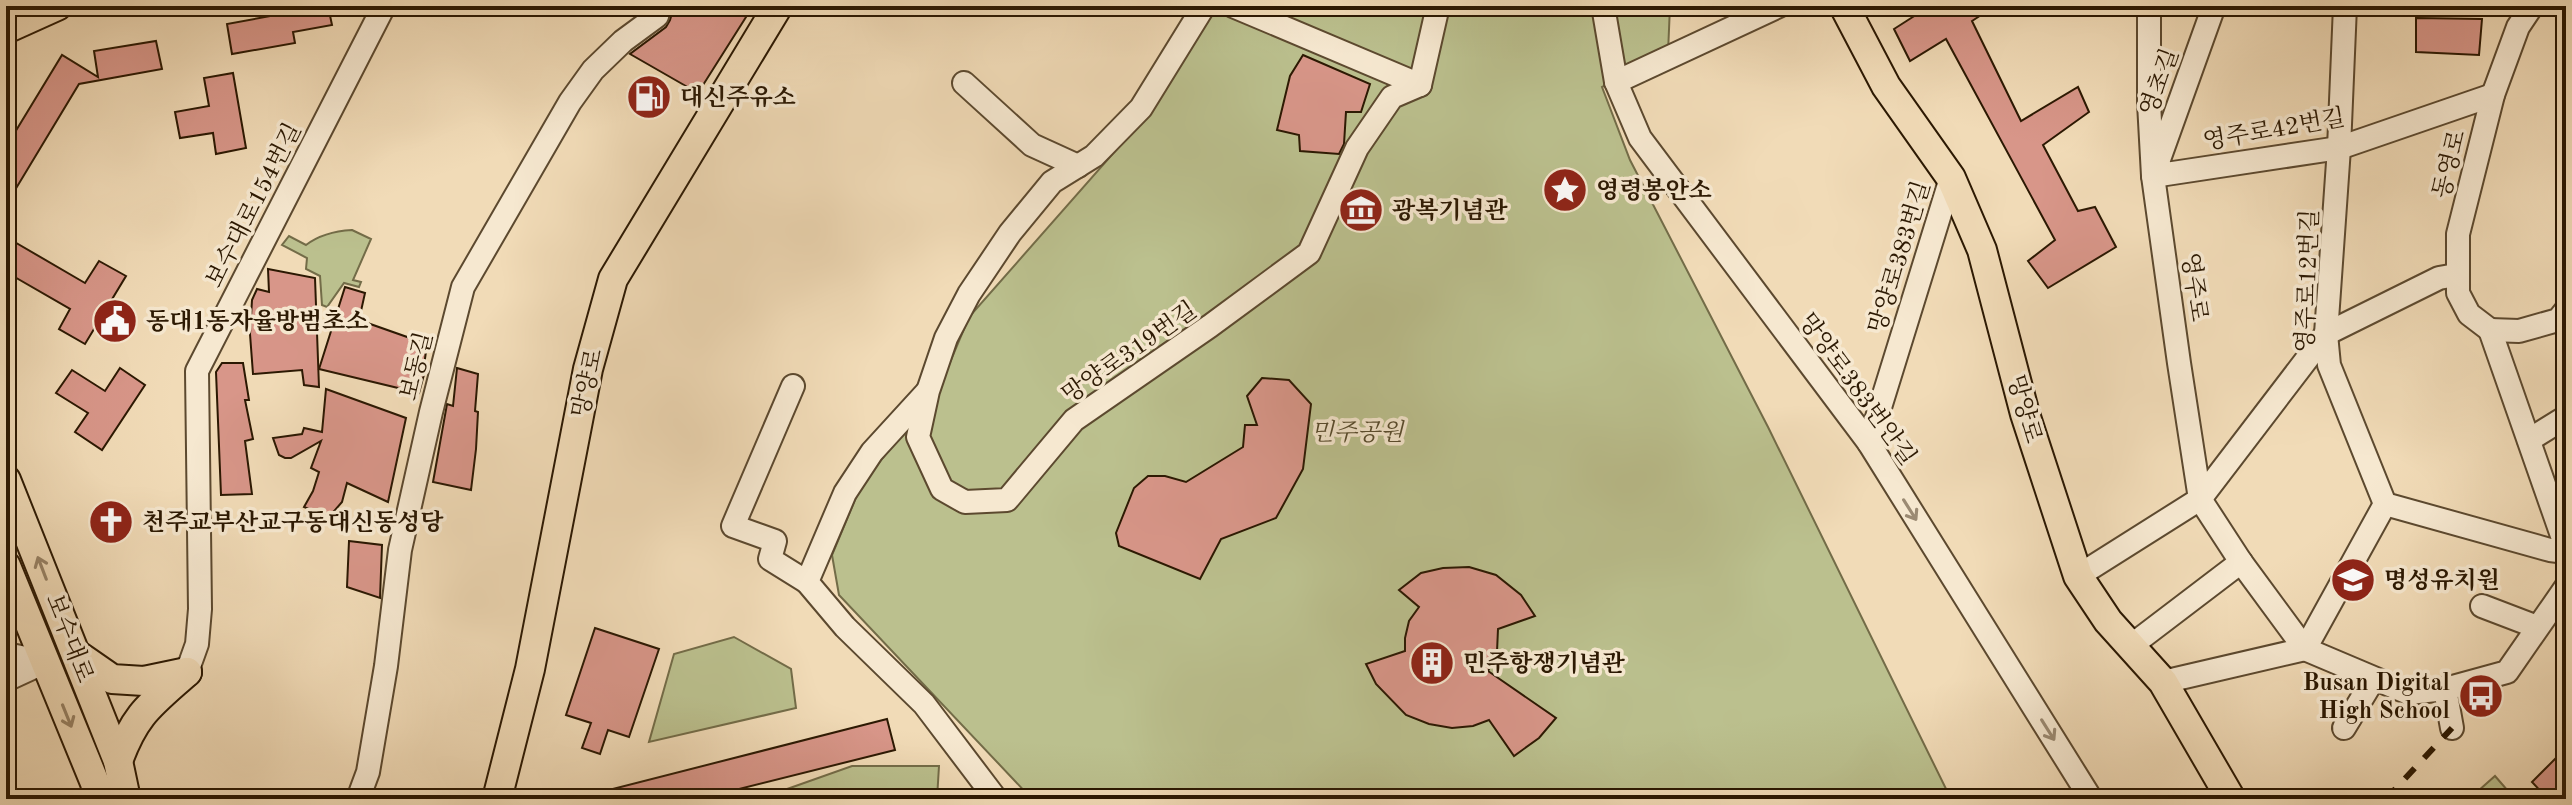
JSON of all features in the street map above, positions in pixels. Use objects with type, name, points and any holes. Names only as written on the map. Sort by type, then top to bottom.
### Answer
[{"type":"main road","points":[[6,29],[57,6]]},
{"type":"main road","name":"망양로","points":[[497,799],[530,669],[588,369],[613,279],[778,6]]},
{"type":"main road","name":"망양로","points":[[1844,6],[1886,86],[1951,178],[1982,250],[2025,414],[2078,576],[2108,621],[2163,682],[2231,799]]},
{"type":"main road","name":"보수대로","points":[[6,480],[118,761],[126,799]]},
{"type":"main road","name":"보수대로","points":[[6,566],[95,783],[98,799]]},
{"type":"main road","points":[[76,654],[112,679],[144,681],[187,672]]},
{"type":"main road","points":[[118,761],[127,735],[141,713],[187,672]]},
{"type":"street","name":"보수대로154번길","points":[[187,672],[197,644],[200,609],[197,371],[384,6]]},
{"type":"street","name":"보동길","points":[[358,799],[368,772],[386,666],[400,550],[463,287],[570,102],[593,70],[623,41],[657,16],[660,6]]},
{"type":"street","name":"망양로319번길","points":[[1204,6],[1141,108],[1094,156],[1052,182],[1010,233],[969,294],[946,338],[928,391],[918,437],[942,489],[965,502],[1007,500],[1074,420],[1309,253],[1357,148],[1392,97],[1420,85]]},
{"type":"street","points":[[1233,6],[1420,85],[1438,6]]},
{"type":"street","name":"망양로383번안길","points":[[1603,6],[1616,82],[1640,138],[1869,443],[2091,799]]},
{"type":"street","points":[[1616,82],[1779,6]]},
{"type":"street","name":"영주로","points":[[2149,6],[2153,176],[2200,499],[2241,562],[2305,649],[2409,693],[2445,689],[2507,672],[2566,587]]},
{"type":"street","name":"영초길","points":[[2153,176],[2214,6]]},
{"type":"street","name":"영주로12번길","points":[[2345,6],[2326,334],[2329,365],[2385,504]]},
{"type":"street","points":[[2505,6],[2518,27]]},
{"type":"street","name":"동영로","points":[[2490,330],[2469,314],[2458,293],[2458,234],[2493,95],[2518,27],[2532,6]]},
{"type":"street","points":[[964,83],[1032,145],[1078,166]]},
{"type":"street","name":"영주로42번길","points":[[2153,176],[2339,148],[2493,95]]},
{"type":"street","name":"망양로383번길","points":[[1869,443],[1951,178]]},
{"type":"street","points":[[2078,576],[2200,499],[2326,334],[2439,278],[2456,275]]},
{"type":"street","points":[[2163,682],[2305,649],[2385,504],[2550,550],[2566,549],[2490,330],[2519,331],[2558,320],[2566,310]]},
{"type":"street","points":[[793,386],[733,526],[775,541],[770,559],[807,582],[845,627],[924,704],[996,799]]},
{"type":"street","points":[[807,582],[845,493],[872,452],[928,391]]},
{"type":"street","points":[[2529,440],[2566,417]]},
{"type":"street","points":[[2132,645],[2241,562]]},
{"type":"street","points":[[2482,606],[2537,627]]},
{"type":"street","points":[[6,654],[45,662]]},
{"type":"street","points":[[6,680],[45,662]]},
{"type":"street","points":[[2344,728],[2373,680]]},
{"type":"street","points":[[2445,689],[2452,728]]},
{"type":"green space","name":"민주공원","points":[[1216,6],[1670,6],[1668,53],[1602,87],[1630,160],[1768,427],[1951,799],[1032,799],[839,595],[832,555],[862,483],[938,391],[969,317],[1147,115]]},
{"type":"green space","points":[[352,230],[371,239],[353,280],[361,282],[359,287],[344,283],[327,307],[322,305],[320,276],[306,269],[307,258],[282,245],[289,236],[306,245],[328,234]]},
{"type":"green space","points":[[734,637],[791,669],[796,708],[649,742],[674,654]]},
{"type":"green space","points":[[852,766],[939,766],[937,799],[759,799]]},
{"type":"green space","points":[[2495,776],[2515,799],[2469,799]]},
{"type":"building","points":[[286,6],[328,6],[332,25],[293,32],[295,43],[232,54],[227,24],[287,13]]},
{"type":"building","points":[[674,6],[753,6],[698,93],[630,54],[666,27]]},
{"type":"building","points":[[1930,6],[1995,6],[1972,21],[2021,121],[2078,87],[2089,112],[2043,145],[2078,211],[2095,207],[2116,247],[2048,288],[2028,261],[2055,240],[1946,39],[1910,61],[1894,29]]},
{"type":"building","points":[[2416,18],[2482,19],[2479,55],[2416,52]]},
{"type":"building","points":[[156,41],[162,69],[79,84],[6,205],[6,147],[62,55],[98,77],[94,51]]},
{"type":"building","points":[[1303,55],[1370,84],[1361,112],[1346,112],[1344,144],[1339,154],[1300,151],[1299,135],[1277,130],[1290,76]]},
{"type":"building","points":[[233,73],[246,148],[216,154],[213,133],[180,138],[175,112],[209,106],[204,78]]},
{"type":"building","points":[[6,237],[85,283],[99,261],[126,276],[85,344],[59,329],[70,309],[6,272]]},
{"type":"building","points":[[268,269],[315,278],[319,387],[304,385],[302,370],[253,374],[250,334],[252,300],[257,289],[269,292]]},
{"type":"building","points":[[345,287],[365,293],[359,320],[427,344],[426,367],[419,393],[319,369]]},
{"type":"building","points":[[222,363],[243,363],[249,400],[245,400],[253,439],[245,441],[252,494],[221,495],[216,372]]},
{"type":"building","points":[[120,368],[145,385],[102,450],[75,432],[88,413],[56,393],[72,370],[105,391]]},
{"type":"building","points":[[457,368],[478,374],[476,449],[471,490],[433,482],[447,404],[453,406]]},
{"type":"building","points":[[1262,378],[1289,380],[1311,404],[1303,469],[1276,518],[1221,539],[1200,579],[1119,546],[1116,533],[1134,488],[1148,476],[1165,476],[1186,482],[1243,447],[1245,425],[1257,425],[1247,396]]},
{"type":"building","points":[[326,389],[406,418],[388,502],[347,483],[342,502],[329,517],[304,507],[319,472],[311,468],[321,441],[291,458],[285,458],[279,455],[273,438],[302,434],[304,428],[322,432]]},
{"type":"building","points":[[349,541],[382,545],[380,598],[347,587]]},
{"type":"building","name":"민주항쟁기념관","points":[[1469,567],[1496,575],[1521,595],[1535,616],[1498,629],[1497,652],[1488,671],[1556,718],[1539,738],[1514,756],[1489,720],[1473,726],[1452,728],[1429,724],[1406,715],[1376,684],[1366,664],[1405,651],[1409,621],[1419,607],[1399,590],[1421,573]]},
{"type":"building","points":[[595,628],[659,649],[629,737],[608,730],[600,754],[582,748],[591,723],[566,715]]},
{"type":"building","points":[[887,719],[895,750],[699,799],[593,799],[593,794]]},
{"type":"building","points":[[2566,748],[2566,799],[2548,799],[2532,782]]},
{"type":"railway","points":[[2386,799],[2452,728]]},
{"type":"place","name":"대신주유소","points":[[649,97]]},
{"type":"place","name":"영령봉안소","points":[[1565,190]]},
{"type":"place","name":"광복기념관","points":[[1361,210]]},
{"type":"place","name":"동대1동자율방범초소","points":[[115,321]]},
{"type":"place","name":"천주교부산교구동대신동성당","points":[[111,522]]},
{"type":"place","name":"명성유치원","points":[[2353,580]]},
{"type":"place","name":"민주항쟁기념관","points":[[1432,663]]},
{"type":"place","name":"Busan Digital High School","points":[[2481,696]]}]
